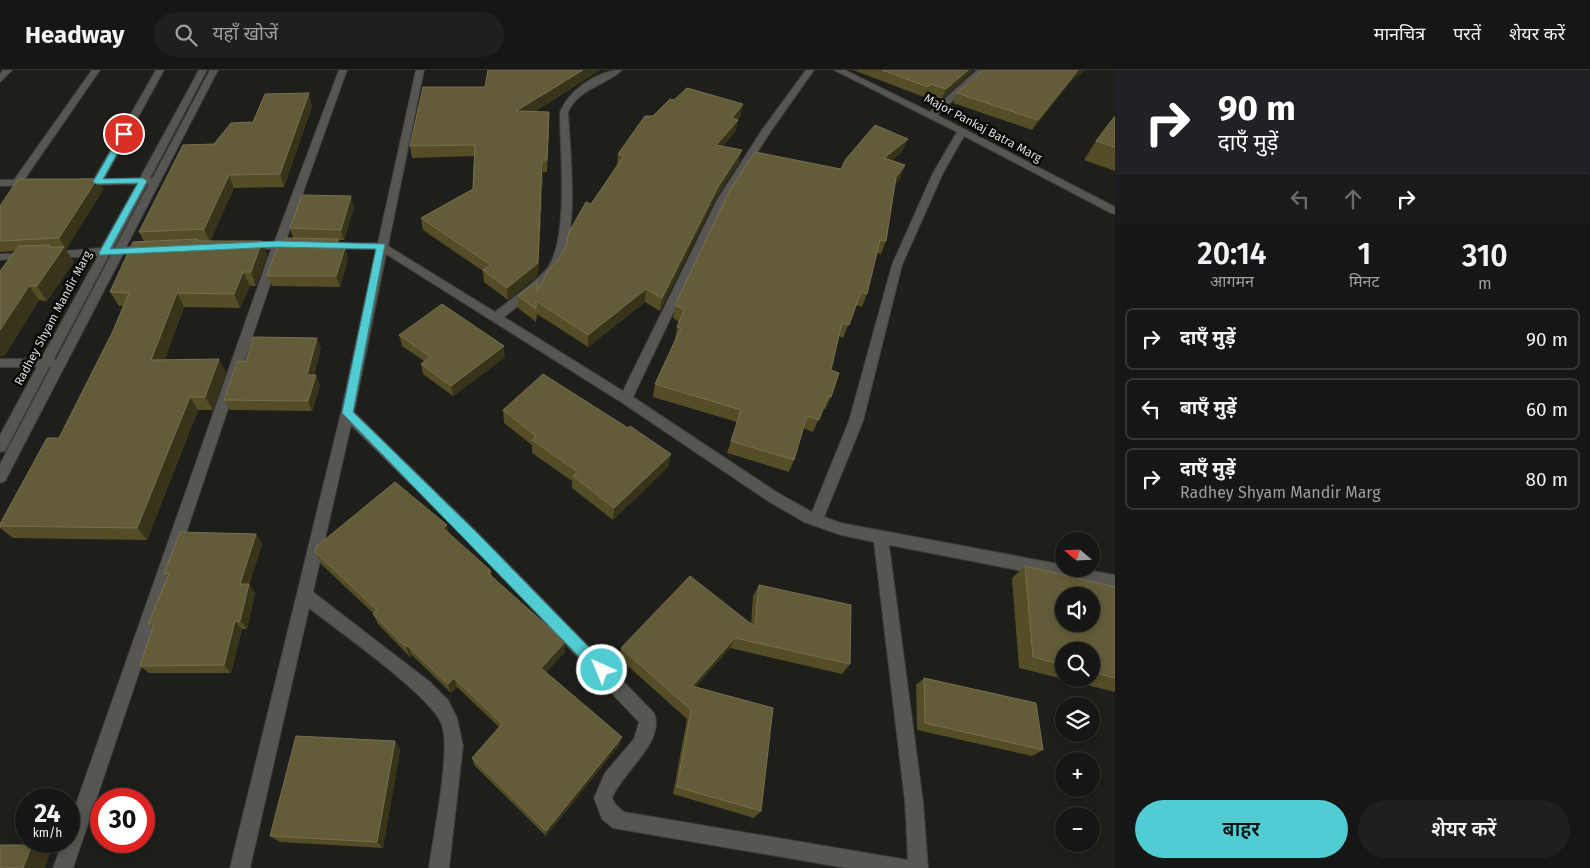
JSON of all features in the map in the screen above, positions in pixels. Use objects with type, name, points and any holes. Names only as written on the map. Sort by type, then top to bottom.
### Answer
[{"type":"street","points":[[0,79],[8,70]]},
{"type":"street","points":[[17,183],[96,70]]},
{"type":"street","points":[[97,182],[160,70]]},
{"type":"street","name":"Radhey Shyam Mandir Marg","points":[[0,478],[119,250],[149,181],[203,70]]},
{"type":"street","name":"Radhey Shyam Mandir Marg","points":[[0,447],[104,253],[214,70]]},
{"type":"street","points":[[63,868],[278,244],[343,70]]},
{"type":"street","points":[[240,868],[347,413],[381,246],[420,70]]},
{"type":"street","points":[[496,318],[552,270],[558,261],[565,234],[566,106],[582,91],[618,70]]},
{"type":"street","points":[[626,399],[722,200],[767,130],[810,70]]},
{"type":"street","name":"Major Pankaj Batra Marg","points":[[838,70],[932,116],[1115,211]]},
{"type":"street","points":[[932,116],[982,70]]},
{"type":"street","points":[[816,520],[856,422],[897,265],[938,173],[962,132]]},
{"type":"street","points":[[70,182],[149,181]]},
{"type":"street","points":[[0,184],[44,183]]},
{"type":"street","points":[[228,246],[278,244],[381,246],[626,399],[773,498],[816,520],[841,529],[1115,582]]},
{"type":"street","points":[[0,257],[159,249]]},
{"type":"street","points":[[0,363],[60,363]]},
{"type":"street","points":[[347,413],[479,543],[648,720],[648,732],[610,780],[604,798],[609,812],[620,821],[903,868]]},
{"type":"street","points":[[881,537],[914,802],[918,868]]},
{"type":"street","points":[[304,595],[424,688],[442,706],[451,724],[454,746],[439,868]]},
{"type":"building","points":[[488,70],[583,70],[516,111],[549,112],[547,160],[542,160],[538,263],[507,288],[483,270],[491,265],[421,218],[473,189],[475,145],[410,146],[423,87],[485,87]]},
{"type":"building","points":[[882,70],[968,70],[946,89],[930,84],[928,87]]},
{"type":"building","points":[[983,70],[1078,70],[1038,120],[957,93]]},
{"type":"building","points":[[687,88],[743,104],[732,118],[738,120],[716,145],[742,150],[718,187],[662,298],[646,289],[588,335],[536,301],[536,309],[518,296],[537,281],[537,291],[548,271],[558,260],[566,246],[569,232],[586,202],[591,204],[624,156],[618,154],[645,116],[653,116],[670,99],[674,100]]},
{"type":"building","points":[[309,93],[280,174],[229,175],[204,229],[139,232],[183,145],[214,144],[231,123],[253,122],[265,94]]},
{"type":"building","points":[[1115,116],[1115,147],[1096,141]]},
{"type":"building","points":[[875,125],[908,139],[884,158],[905,165],[896,177],[886,241],[880,240],[867,294],[861,292],[849,325],[842,323],[831,370],[839,373],[831,397],[828,396],[819,420],[807,416],[794,460],[731,441],[741,410],[655,384],[681,328],[677,327],[684,310],[675,305],[731,188],[755,152],[841,169],[846,159]]},
{"type":"building","points":[[18,179],[97,179],[59,238],[0,241],[0,206]]},
{"type":"building","points":[[302,195],[351,196],[341,230],[290,228]]},
{"type":"building","points":[[286,238],[338,239],[336,248],[345,248],[336,276],[267,276],[278,245],[284,245]]},
{"type":"building","points":[[198,239],[197,241],[262,241],[251,272],[243,272],[234,294],[177,293],[151,360],[219,359],[205,397],[190,397],[137,528],[0,526],[47,438],[59,438],[113,331],[129,293],[110,292],[133,242]]},
{"type":"building","points":[[50,245],[49,247],[64,247],[37,286],[29,286],[0,330],[0,271],[19,246]]},
{"type":"building","points":[[442,304],[504,346],[451,386],[421,364],[431,357],[399,335]]},
{"type":"building","points":[[253,337],[317,338],[307,375],[316,375],[308,401],[224,400],[237,362],[246,361]]},
{"type":"building","points":[[543,374],[628,428],[630,426],[671,454],[614,508],[573,476],[578,472],[532,440],[536,436],[503,410]]},
{"type":"building","points":[[395,482],[447,525],[443,528],[491,571],[488,573],[565,642],[541,668],[622,737],[546,831],[472,758],[502,724],[454,678],[448,684],[408,646],[406,647],[373,614],[377,610],[315,552],[317,546]]},
{"type":"building","points":[[180,532],[256,534],[240,584],[249,584],[240,621],[235,621],[224,665],[140,666],[154,624],[148,624],[169,574],[164,574]]},
{"type":"building","points":[[1025,566],[1055,573],[1055,578],[1076,578],[1115,587],[1115,678],[1100,674],[1100,642],[1055,642],[1055,663],[1033,657]]},
{"type":"building","points":[[690,576],[755,627],[759,585],[851,605],[850,664],[735,638],[692,686],[773,708],[761,811],[677,787],[691,710],[621,648]]},
{"type":"building","points":[[924,678],[1036,703],[1043,750],[925,723]]},
{"type":"building","points":[[296,736],[395,741],[377,842],[270,836]]},
{"type":"building","points":[[0,845],[15,845],[15,853],[29,853],[23,868],[0,868]]},
{"type":"route","points":[[124,134],[97,182],[143,181],[104,253],[119,250],[278,244],[381,246],[347,413],[472,536],[602,670]]}]
